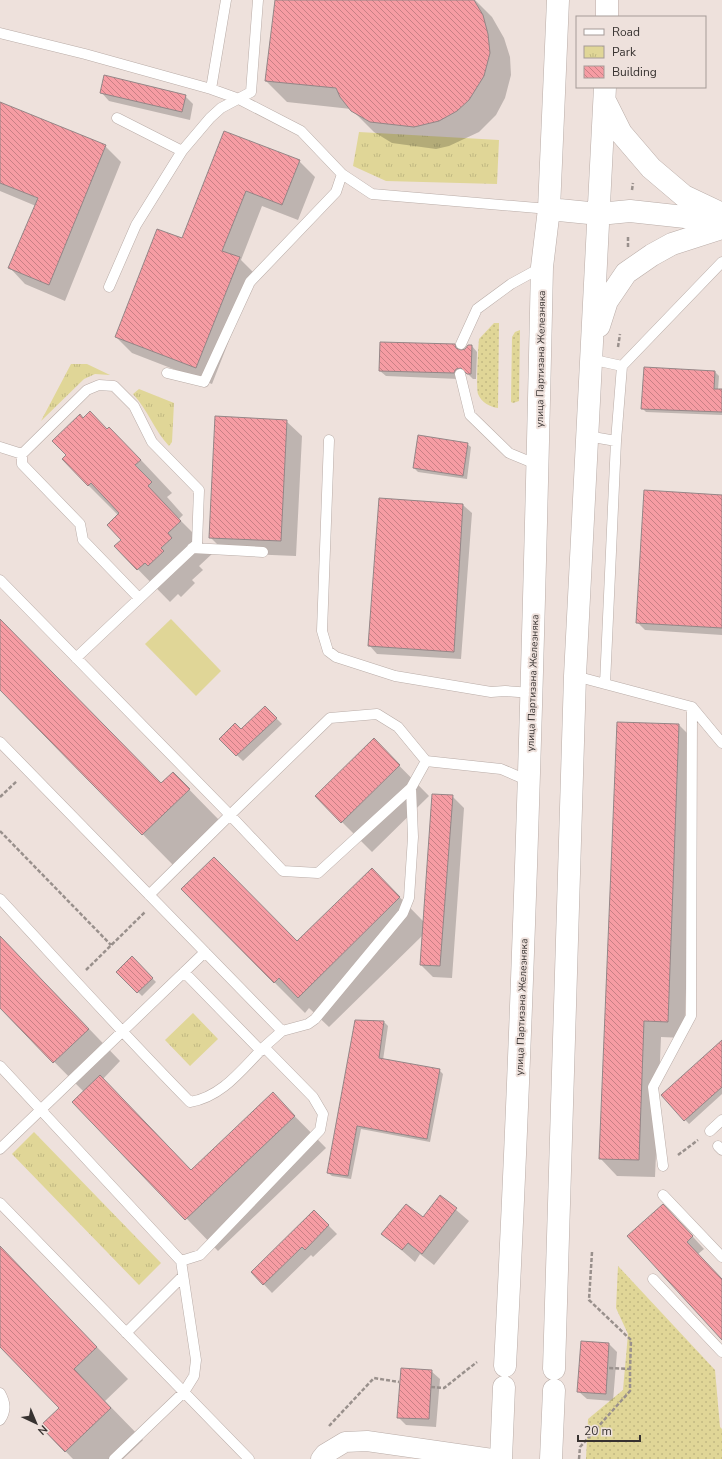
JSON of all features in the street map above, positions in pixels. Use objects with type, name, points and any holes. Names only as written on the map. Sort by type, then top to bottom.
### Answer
[{"type":"main road","name":"улица Партизана Железняка","points":[[501,1459],[518,1115],[532,693],[542,267],[549,209],[558,0]]},
{"type":"main road","points":[[607,0],[607,16]]},
{"type":"main road","points":[[552,1459],[576,676],[605,94]]},
{"type":"main road","points":[[605,94],[621,133],[651,168],[684,196],[722,214]]},
{"type":"main road","points":[[549,209],[599,214],[630,211],[722,220]]},
{"type":"main road","points":[[591,353],[607,301],[626,273],[672,244],[722,228]]},
{"type":"street","points":[[321,1459],[325,1454],[345,1442],[367,1441],[492,1459]]},
{"type":"lane","points":[[211,89],[226,0]]},
{"type":"lane","points":[[109,287],[136,225],[182,151],[221,108],[251,92],[258,0]]},
{"type":"lane","points":[[0,34],[85,54],[211,89],[239,99],[301,130],[342,174],[372,194],[549,209]]},
{"type":"lane","points":[[117,118],[182,151]]},
{"type":"lane","points":[[167,373],[204,382],[250,282],[336,192],[342,174]]},
{"type":"lane","points":[[605,684],[616,441],[622,366],[722,262]]},
{"type":"lane","points":[[461,344],[477,309],[511,284],[542,267]]},
{"type":"lane","points":[[591,353],[622,366]]},
{"type":"lane","points":[[460,374],[470,414],[509,453],[538,465]]},
{"type":"lane","points":[[76,658],[196,544],[199,490],[152,442],[134,406],[114,386],[99,385],[87,390],[22,454],[22,464],[80,524],[83,540],[139,598]]},
{"type":"lane","points":[[587,436],[616,441]]},
{"type":"lane","points":[[330,440],[322,631],[328,651],[336,657],[395,676],[491,692],[505,691],[532,693]]},
{"type":"lane","points":[[0,447],[22,454]]},
{"type":"lane","points":[[192,548],[263,552]]},
{"type":"lane","points":[[0,580],[283,871],[318,873],[411,788],[426,762]]},
{"type":"lane","points":[[576,676],[692,707],[722,743]]},
{"type":"lane","points":[[662,1166],[653,1087],[691,1016],[692,707]]},
{"type":"lane","points":[[153,899],[230,815],[330,718],[377,714],[398,727],[426,762],[501,769],[529,780]]},
{"type":"lane","points":[[0,742],[282,1031]]},
{"type":"lane","points":[[0,899],[76,980],[121,1033],[190,1102],[202,1100],[218,1092],[282,1031],[308,1024],[315,1019],[403,912],[409,898],[413,837],[411,788]]},
{"type":"lane","points":[[0,1149],[204,952]]},
{"type":"lane","points":[[181,1261],[200,1255],[320,1130],[323,1114],[316,1102],[184,972]]},
{"type":"lane","points":[[0,1066],[181,1261],[196,1360],[194,1376],[184,1392],[114,1459]]},
{"type":"lane","points":[[710,1130],[722,1120]]},
{"type":"lane","points":[[663,1194],[722,1257]]},
{"type":"lane","points":[[0,1203],[249,1459]]},
{"type":"lane","points":[[126,1333],[184,1276]]},
{"type":"lane","points":[[653,1279],[722,1352]]},
{"type":"lane","points":[[0,1393],[5,1403],[0,1420]]},
{"type":"path","points":[[0,798],[28,771]]},
{"type":"path","points":[[0,831],[111,945]]},
{"type":"path","points":[[76,980],[111,945],[153,899]]},
{"type":"path","points":[[662,1166],[710,1130]]},
{"type":"path","points":[[579,1459],[580,1447],[630,1391],[631,1340],[590,1300],[592,1252]]},
{"type":"path","points":[[430,1387],[444,1388],[477,1362]]},
{"type":"path","points":[[607,1368],[630,1369]]},
{"type":"path","points":[[325,1430],[374,1378],[399,1382]]},
{"type":"green space","points":[[359,132],[499,140],[497,184],[386,181],[353,166]]},
{"type":"green space","points":[[494,323],[499,323],[498,408],[492,407],[484,402],[479,397],[477,390],[479,339]]},
{"type":"green space","points":[[520,330],[519,401],[513,403],[511,402],[512,337],[515,332]]},
{"type":"green space","points":[[71,364],[87,364],[110,375],[95,374],[84,379],[41,421]]},
{"type":"green space","points":[[139,389],[174,403],[172,442],[169,446],[133,394]]},
{"type":"green space","points":[[171,619],[221,671],[196,696],[145,644]]},
{"type":"green space","points":[[193,1013],[218,1039],[190,1066],[165,1040]]},
{"type":"green space","points":[[34,1132],[161,1263],[139,1285],[12,1154]]},
{"type":"green space","points":[[618,1266],[715,1370],[720,1427],[722,1429],[722,1459],[586,1459],[588,1419],[623,1390],[628,1334],[616,1308]]},
{"type":"building","points":[[275,0],[474,0],[483,15],[488,34],[490,53],[484,76],[469,100],[457,111],[439,121],[414,127],[370,122],[351,111],[340,97],[336,88],[265,81]]},
{"type":"building","points":[[104,75],[186,95],[182,112],[100,93]]},
{"type":"building","points":[[0,102],[106,145],[49,285],[8,268],[38,198],[0,183]]},
{"type":"building","points":[[224,131],[300,160],[282,205],[246,191],[222,251],[240,257],[196,368],[115,337],[157,229],[182,238]]},
{"type":"building","points":[[380,342],[455,344],[456,348],[461,350],[465,349],[468,345],[472,345],[471,374],[467,374],[461,368],[456,369],[454,373],[379,371]]},
{"type":"building","points":[[644,367],[715,371],[714,389],[722,389],[722,412],[641,409]]},
{"type":"building","points":[[90,411],[107,429],[109,427],[141,460],[135,465],[152,482],[148,486],[181,521],[168,533],[172,538],[161,548],[164,551],[148,566],[145,563],[137,570],[114,546],[121,540],[107,525],[119,513],[91,483],[88,486],[62,459],[66,455],[52,441],[80,414],[83,418]]},
{"type":"building","points":[[215,416],[287,420],[281,541],[209,538]]},
{"type":"building","points":[[418,435],[468,443],[463,476],[413,468]]},
{"type":"building","points":[[644,490],[722,495],[722,628],[636,623]]},
{"type":"building","points":[[379,498],[463,504],[454,652],[368,646]]},
{"type":"building","points":[[0,619],[161,783],[173,772],[190,789],[142,835],[0,690]]},
{"type":"building","points":[[265,706],[277,718],[236,756],[219,739],[235,723],[241,729]]},
{"type":"building","points":[[617,722],[679,724],[668,1022],[644,1021],[639,1160],[599,1159]]},
{"type":"building","points":[[374,738],[400,765],[341,823],[315,796]]},
{"type":"building","points":[[432,794],[453,795],[440,966],[420,965]]},
{"type":"building","points":[[214,857],[297,941],[372,868],[400,897],[298,998],[279,978],[274,983],[181,889]]},
{"type":"building","points":[[0,936],[89,1029],[53,1063],[0,1008]]},
{"type":"building","points":[[132,956],[153,978],[137,993],[116,972]]},
{"type":"building","points":[[355,1020],[384,1021],[379,1058],[440,1069],[427,1139],[357,1126],[348,1176],[327,1173]]},
{"type":"building","points":[[722,1040],[722,1087],[684,1121],[661,1095]]},
{"type":"building","points":[[100,1075],[191,1170],[273,1092],[295,1116],[185,1220],[72,1102]]},
{"type":"building","points":[[440,1195],[457,1208],[422,1254],[408,1243],[402,1250],[381,1234],[406,1204],[423,1217]]},
{"type":"building","points":[[663,1204],[693,1236],[687,1242],[722,1279],[722,1340],[627,1236]]},
{"type":"building","points":[[314,1210],[329,1225],[305,1250],[302,1247],[263,1285],[251,1272]]},
{"type":"building","points":[[0,1246],[97,1347],[74,1369],[111,1408],[65,1452],[40,1426],[59,1408],[0,1347]]},
{"type":"building","points":[[581,1341],[609,1343],[606,1394],[577,1392]]},
{"type":"building","points":[[401,1368],[432,1370],[429,1419],[397,1418]]}]
